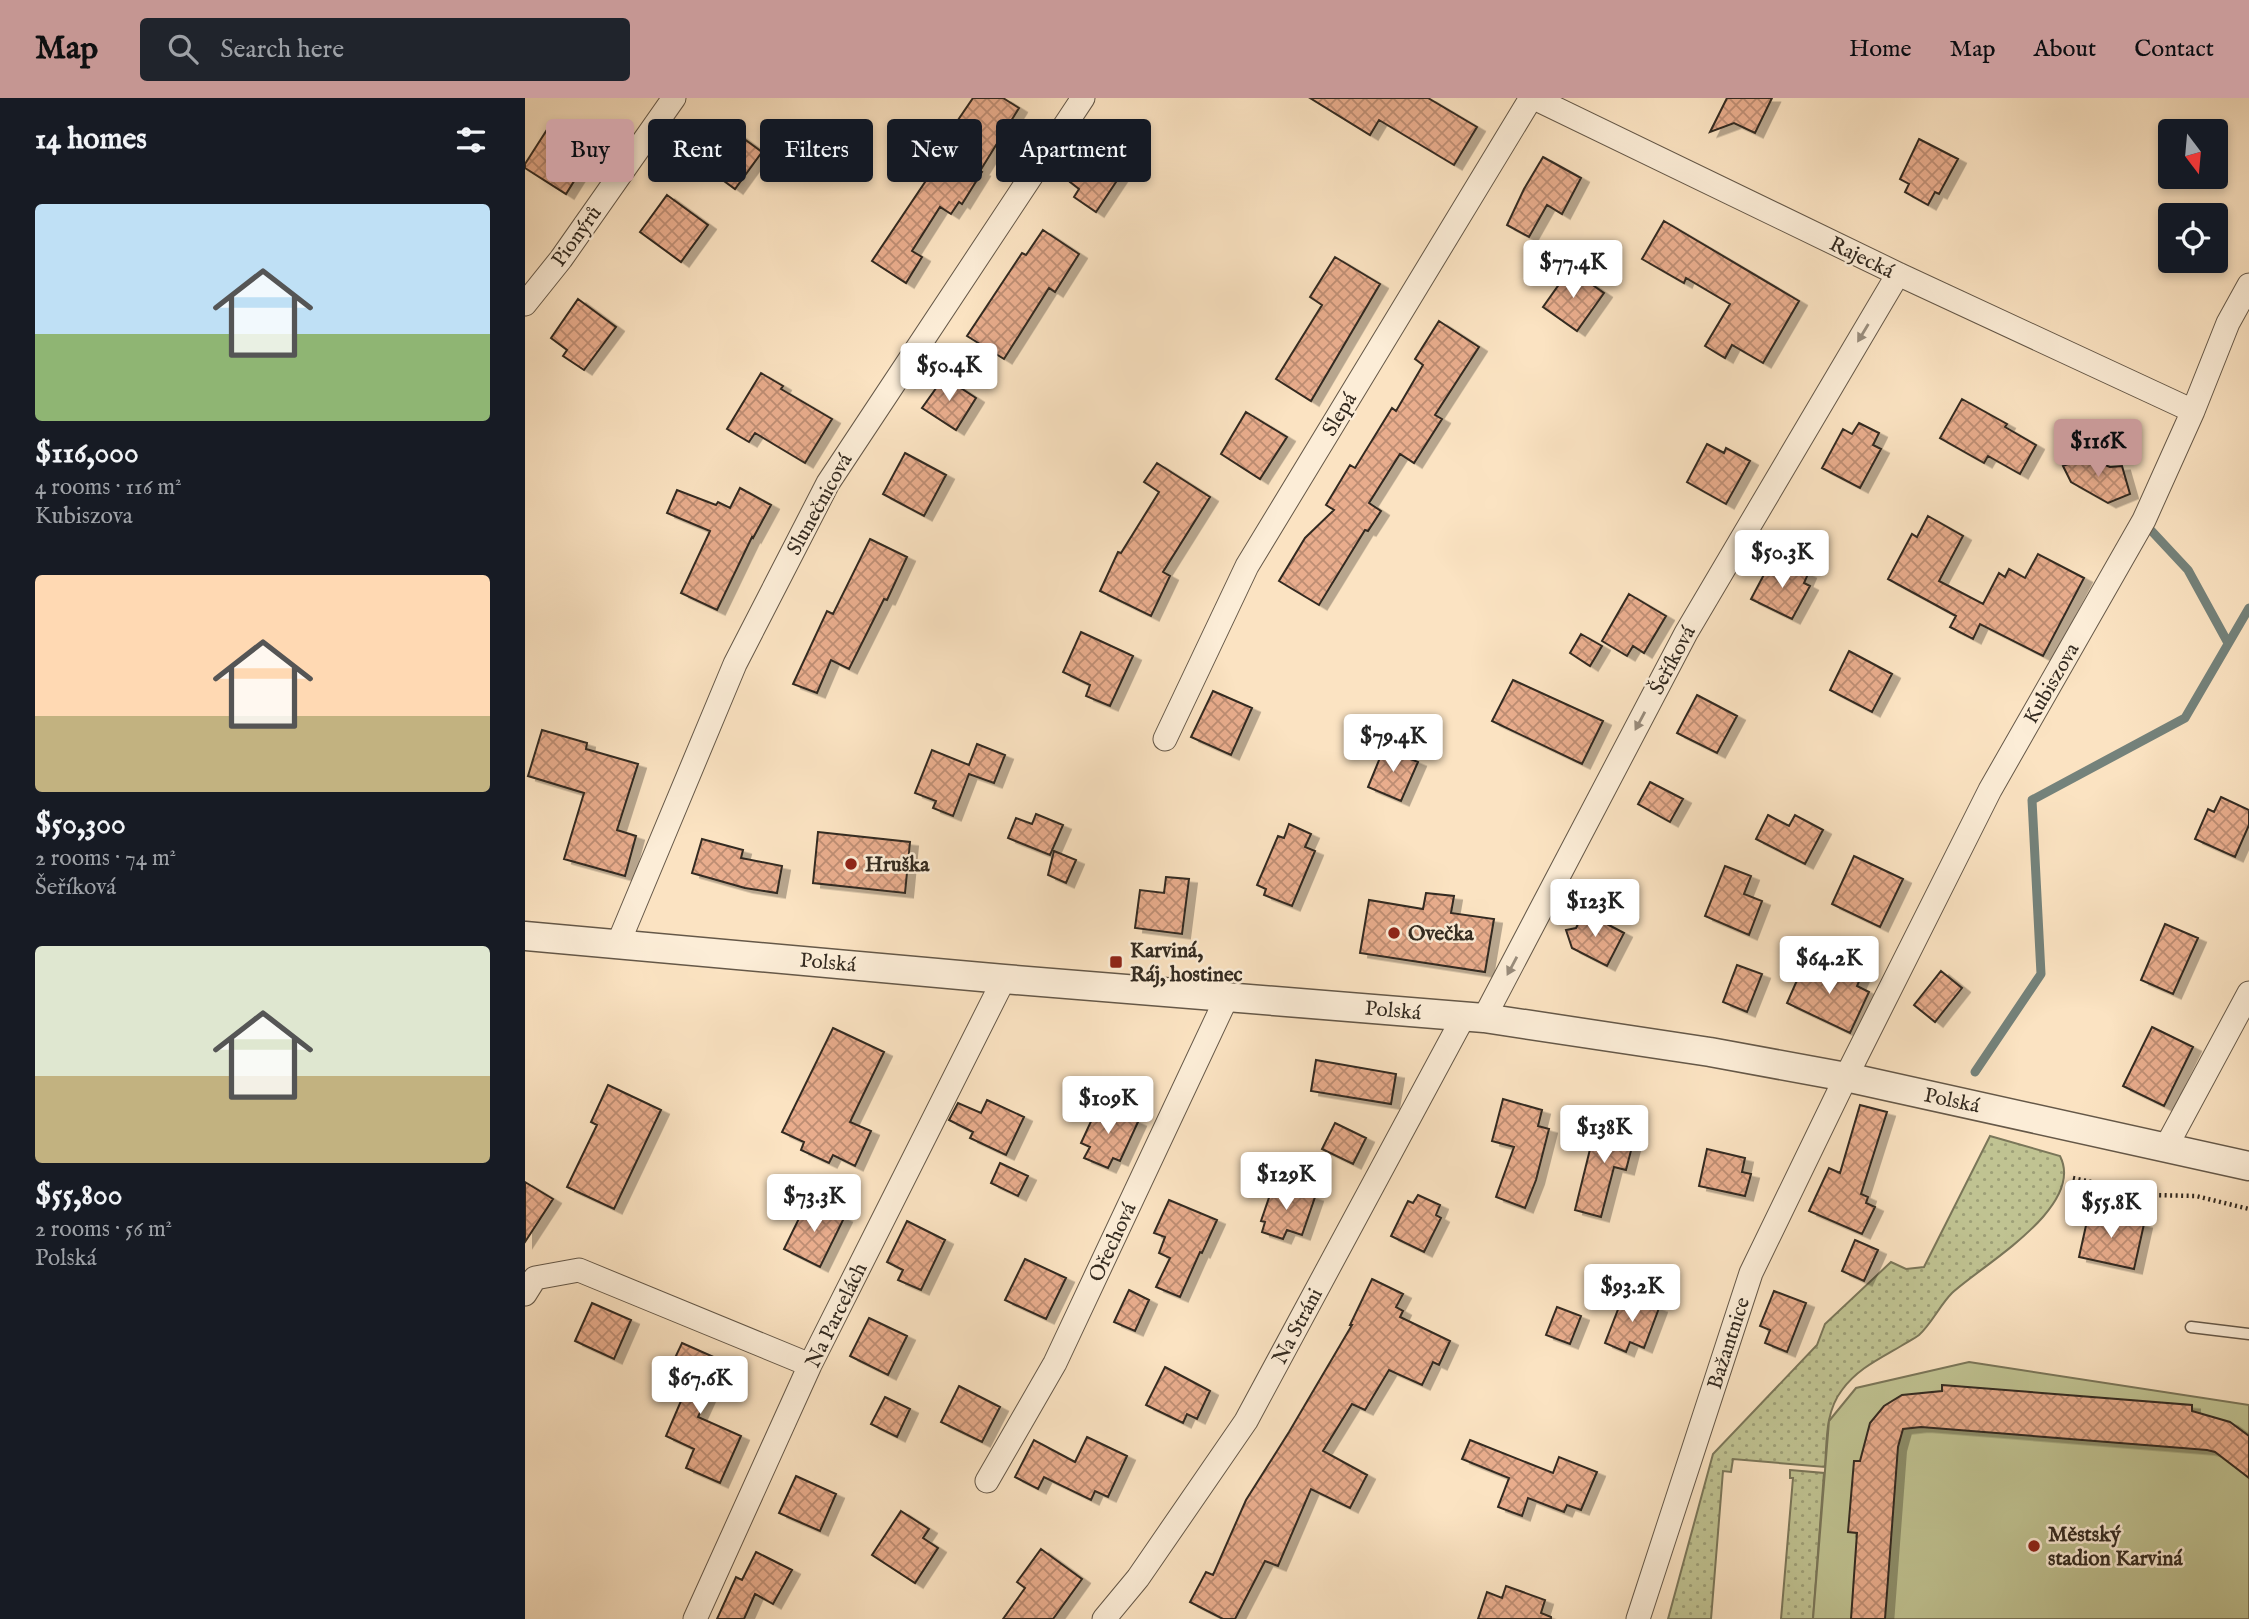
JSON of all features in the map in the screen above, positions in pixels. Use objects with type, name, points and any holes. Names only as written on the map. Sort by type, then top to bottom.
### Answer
[{"type":"street","name":"Pionýrů","points":[[525,304],[561,259],[674,98]]},
{"type":"street","name":"Slunečnicová","points":[[618,944],[735,664],[828,483],[1083,98]]},
{"type":"street","name":"Rajecká","points":[[1532,98],[1898,274],[2193,411]]},
{"type":"street","name":"Slepá","points":[[1165,739],[1247,566],[1532,98]]},
{"type":"street","name":"Šeříková","points":[[1474,1017],[1686,633],[1898,274]]},
{"type":"street","name":"Kubiszova","points":[[1846,1077],[1990,790],[2144,520],[2193,411],[2228,323],[2249,285]]},
{"type":"street","name":"Polská","points":[[525,936],[1004,979],[1474,1017],[1710,1052],[1846,1077],[2249,1166]]},
{"type":"street","name":"Na Parcelách","points":[[695,1619],[810,1365],[1004,979]]},
{"type":"street","points":[[2166,1147],[2249,993]]},
{"type":"street","name":"Ořechová","points":[[987,1481],[1055,1363],[1227,997]]},
{"type":"street","name":"Na Stráni","points":[[1104,1619],[1138,1578],[1247,1421],[1474,1017]]},
{"type":"street","name":"Bažantnice","points":[[1638,1619],[1751,1273],[1846,1077]]},
{"type":"street","points":[[528,1282],[579,1270],[810,1365]]},
{"type":"lane","points":[[2190,1327],[2249,1334]]},
{"type":"path","points":[[2073,1178],[2150,1195],[2196,1196],[2249,1209]]},
{"type":"green space","points":[[1990,1136],[2060,1156],[2064,1175],[2058,1195],[2027,1233],[1952,1293],[1919,1335],[1869,1365],[1848,1383],[1832,1408],[1825,1467],[1733,1459],[1731,1472],[1723,1471],[1711,1619],[1668,1619],[1713,1454],[1817,1345],[1825,1324],[1891,1262],[1906,1269],[1924,1267]]},
{"type":"green space","name":"Městský stadion Karviná","points":[[1969,1362],[2249,1405],[2249,1619],[1813,1619],[1829,1421],[1856,1388]]},
{"type":"green space","points":[[1790,1470],[1824,1473],[1813,1619],[1781,1619],[1793,1478],[1790,1478]]},
{"type":"building","points":[[973,98],[1003,98],[1019,108],[1012,119],[996,119],[996,145],[982,168],[982,119],[959,119]]},
{"type":"building","points":[[1310,98],[1428,98],[1477,127],[1454,165],[1379,120],[1370,135]]},
{"type":"building","points":[[1727,98],[1772,98],[1755,133],[1734,123],[1710,132]]},
{"type":"building","points":[[546,131],[546,181],[525,168]]},
{"type":"building","points":[[1919,139],[1958,159],[1939,194],[1935,192],[1928,205],[1905,192],[1909,184],[1900,179]]},
{"type":"building","points":[[746,140],[760,151],[760,155],[746,174]]},
{"type":"building","points":[[1543,157],[1581,178],[1562,214],[1547,205],[1529,237],[1507,225]]},
{"type":"building","points":[[547,182],[574,182],[566,194]]},
{"type":"building","points":[[725,182],[740,182],[735,189]]},
{"type":"building","points":[[925,182],[976,182],[962,204],[959,202],[951,214],[940,207],[912,251],[922,257],[906,283],[872,261]]},
{"type":"building","points":[[1070,182],[1116,182],[1096,212],[1074,197],[1079,189]]},
{"type":"building","points":[[667,195],[708,225],[681,262],[640,232]]},
{"type":"building","points":[[1664,221],[1799,301],[1763,363],[1732,345],[1725,358],[1705,346],[1730,304],[1686,278],[1684,283],[1642,259]]},
{"type":"building","points":[[1043,230],[1079,254],[1055,292],[1049,288],[1004,359],[967,336],[1022,253],[1026,255]]},
{"type":"building","points":[[1335,257],[1380,284],[1311,401],[1276,379],[1322,305],[1310,297]]},
{"type":"building","points":[[1570,269],[1604,293],[1577,331],[1543,307]]},
{"type":"building","points":[[578,299],[616,327],[584,370],[563,356],[567,350],[551,338]]},
{"type":"building","points":[[1439,321],[1479,347],[1435,415],[1442,419],[1414,463],[1400,454],[1369,503],[1381,511],[1368,531],[1365,530],[1319,605],[1279,581],[1305,538],[1334,510],[1326,505],[1350,465],[1355,468],[1392,408],[1396,411],[1423,365],[1415,359]]},
{"type":"building","points":[[761,373],[783,386],[781,389],[832,419],[805,463],[755,433],[749,442],[727,429]]},
{"type":"building","points":[[944,377],[976,398],[956,430],[922,408]]},
{"type":"building","points":[[1962,399],[2007,424],[2005,427],[2036,445],[2020,474],[1988,456],[1984,463],[1940,438]]},
{"type":"building","points":[[1246,412],[1287,437],[1260,479],[1221,454]]},
{"type":"building","points":[[1859,423],[1879,433],[1873,445],[1881,449],[1860,488],[1822,468],[1843,429],[1852,434]]},
{"type":"building","points":[[1707,444],[1724,453],[1726,448],[1750,461],[1726,504],[1687,482]]},
{"type":"building","points":[[905,453],[946,475],[924,516],[883,494]]},
{"type":"building","points":[[2085,457],[2110,467],[2122,466],[2130,494],[2108,503],[2071,482],[2063,466]]},
{"type":"building","points":[[1157,463],[1210,497],[1163,572],[1170,576],[1151,616],[1100,591],[1118,552],[1121,553],[1159,492],[1144,482]]},
{"type":"building","points":[[740,488],[771,505],[752,537],[717,610],[681,593],[710,531],[667,513],[677,490],[730,508]]},
{"type":"building","points":[[1928,516],[1963,536],[1939,581],[1983,604],[1999,573],[2005,577],[2009,569],[2025,578],[2038,554],[2084,578],[2043,656],[1980,624],[1973,639],[1950,627],[1956,616],[1888,579],[1912,534],[1917,537]]},
{"type":"building","points":[[870,539],[907,557],[887,600],[884,599],[849,669],[831,660],[817,693],[793,684],[827,611],[833,614]]},
{"type":"building","points":[[1787,563],[1808,574],[1804,583],[1810,586],[1792,619],[1751,599],[1769,565],[1782,572]]},
{"type":"building","points":[[1629,594],[1666,616],[1644,653],[1633,646],[1627,656],[1602,641]]},
{"type":"building","points":[[1081,632],[1133,656],[1110,706],[1086,696],[1090,685],[1063,672]]},
{"type":"building","points":[[1581,634],[1602,646],[1590,666],[1570,653]]},
{"type":"building","points":[[1849,651],[1892,674],[1872,712],[1830,690]]},
{"type":"building","points":[[1513,680],[1603,721],[1582,764],[1492,721]]},
{"type":"building","points":[[1213,691],[1252,708],[1231,755],[1191,737]]},
{"type":"building","points":[[1697,695],[1737,716],[1717,753],[1677,733]]},
{"type":"building","points":[[542,730],[587,743],[586,749],[638,764],[617,830],[636,836],[625,876],[564,859],[584,793],[528,776]]},
{"type":"building","points":[[977,744],[1005,755],[994,783],[969,774],[953,816],[933,808],[936,801],[915,793],[932,750],[969,765]]},
{"type":"building","points":[[1384,748],[1418,762],[1401,801],[1368,787]]},
{"type":"building","points":[[1650,782],[1683,799],[1670,822],[1638,804]]},
{"type":"building","points":[[2221,797],[2249,810],[2249,825],[2235,857],[2195,839],[2208,809],[2214,812]]},
{"type":"building","points":[[1036,814],[1063,825],[1050,855],[1008,838],[1016,818],[1032,824]]},
{"type":"building","points":[[1768,815],[1789,826],[1795,815],[1823,830],[1805,864],[1756,839]]},
{"type":"building","points":[[1289,824],[1311,834],[1305,847],[1315,851],[1292,906],[1264,895],[1266,889],[1257,885],[1278,836],[1284,838]]},
{"type":"building","points":[[818,832],[910,842],[905,893],[813,883]]},
{"type":"building","points":[[702,839],[743,850],[741,858],[782,866],[777,893],[745,888],[692,873]]},
{"type":"building","points":[[1054,851],[1076,860],[1066,883],[1048,875]]},
{"type":"building","points":[[1854,856],[1903,879],[1880,927],[1832,904]]},
{"type":"building","points":[[1725,866],[1751,876],[1744,894],[1762,901],[1749,935],[1705,916]]},
{"type":"building","points":[[1166,877],[1189,879],[1182,934],[1135,928],[1140,890],[1164,893]]},
{"type":"building","points":[[1426,893],[1454,896],[1451,913],[1494,919],[1485,972],[1360,953],[1369,900],[1423,909]]},
{"type":"building","points":[[1584,912],[1624,933],[1607,966],[1572,948],[1566,930],[1576,928]]},
{"type":"building","points":[[2165,924],[2198,938],[2173,994],[2141,980]]},
{"type":"building","points":[[1805,962],[1834,976],[1838,967],[1861,977],[1857,986],[1869,992],[1850,1033],[1787,1003]]},
{"type":"building","points":[[1737,965],[1762,974],[1747,1012],[1723,1002]]},
{"type":"building","points":[[1941,971],[1962,988],[1935,1022],[1914,1005]]},
{"type":"building","points":[[2152,1027],[2193,1047],[2164,1106],[2123,1086]]},
{"type":"building","points":[[833,1028],[884,1052],[850,1122],[871,1131],[855,1166],[833,1155],[829,1163],[801,1150],[804,1142],[782,1132]]},
{"type":"building","points":[[1316,1060],[1396,1074],[1391,1104],[1311,1091]]},
{"type":"building","points":[[608,1085],[661,1110],[614,1209],[567,1187],[597,1125],[591,1122]]},
{"type":"building","points":[[1503,1099],[1542,1110],[1538,1126],[1549,1129],[1536,1180],[1525,1208],[1496,1197],[1514,1147],[1492,1141]]},
{"type":"building","points":[[987,1100],[1024,1117],[1006,1155],[970,1138],[973,1132],[949,1120],[958,1103],[981,1113]]},
{"type":"building","points":[[1099,1104],[1138,1122],[1120,1161],[1113,1158],[1108,1168],[1084,1158],[1090,1147],[1081,1143]]},
{"type":"building","points":[[1860,1105],[1887,1112],[1861,1194],[1868,1197],[1866,1203],[1875,1207],[1862,1234],[1809,1211],[1829,1168],[1840,1173]]},
{"type":"building","points":[[1597,1121],[1636,1131],[1626,1170],[1614,1167],[1601,1217],[1575,1210]]},
{"type":"building","points":[[1335,1123],[1366,1138],[1353,1164],[1322,1149]]},
{"type":"building","points":[[1707,1149],[1745,1158],[1742,1172],[1751,1174],[1745,1196],[1699,1186]]},
{"type":"building","points":[[1000,1163],[1028,1176],[1018,1196],[991,1183]]},
{"type":"building","points":[[525,1182],[553,1199],[525,1242]]},
{"type":"building","points":[[1274,1183],[1315,1197],[1302,1235],[1287,1230],[1283,1239],[1262,1232],[1265,1222],[1261,1221]]},
{"type":"building","points":[[1418,1195],[1440,1205],[1436,1215],[1441,1218],[1424,1252],[1391,1236],[1408,1201],[1413,1203]]},
{"type":"building","points":[[808,1200],[844,1218],[820,1267],[784,1249]]},
{"type":"building","points":[[1169,1200],[1217,1220],[1180,1297],[1156,1287],[1170,1258],[1159,1253],[1165,1237],[1154,1233]]},
{"type":"building","points":[[2089,1212],[2144,1224],[2134,1269],[2079,1257]]},
{"type":"building","points":[[907,1221],[945,1240],[921,1290],[898,1280],[903,1270],[887,1262]]},
{"type":"building","points":[[1855,1240],[1878,1250],[1864,1281],[1842,1271]]},
{"type":"building","points":[[1025,1259],[1066,1278],[1046,1319],[1005,1300]]},
{"type":"building","points":[[1372,1279],[1403,1294],[1396,1307],[1403,1311],[1400,1317],[1450,1341],[1439,1365],[1433,1362],[1422,1385],[1389,1370],[1365,1410],[1352,1404],[1323,1451],[1367,1475],[1350,1508],[1311,1489],[1278,1566],[1265,1561],[1235,1619],[1223,1619],[1190,1602],[1206,1572],[1213,1575],[1246,1500],[1352,1325]]},
{"type":"building","points":[[1129,1290],[1149,1300],[1135,1331],[1114,1322]]},
{"type":"building","points":[[1774,1291],[1806,1303],[1787,1352],[1765,1343],[1770,1330],[1760,1326]]},
{"type":"building","points":[[1624,1294],[1659,1308],[1644,1348],[1630,1342],[1626,1352],[1605,1343]]},
{"type":"building","points":[[592,1303],[631,1320],[614,1359],[575,1341]]},
{"type":"building","points":[[1557,1307],[1581,1316],[1570,1344],[1546,1335]]},
{"type":"building","points":[[869,1318],[907,1336],[888,1375],[850,1356]]},
{"type":"building","points":[[682,1343],[716,1358],[712,1368],[719,1371],[698,1417],[741,1436],[720,1483],[686,1468],[694,1449],[666,1436],[687,1387],[666,1377]]},
{"type":"building","points":[[1165,1367],[1210,1391],[1197,1419],[1187,1414],[1183,1423],[1146,1405]]},
{"type":"building","points":[[1942,1385],[2192,1405],[2192,1411],[2230,1422],[2249,1436],[2249,1478],[2215,1452],[2207,1450],[1921,1427],[1903,1429],[1898,1447],[1885,1619],[1851,1619],[1857,1533],[1848,1532],[1854,1461],[1860,1461],[1870,1423],[1884,1406],[1902,1395],[1942,1391]]},
{"type":"building","points":[[959,1386],[1000,1407],[982,1442],[941,1422]]},
{"type":"building","points":[[885,1397],[910,1409],[897,1437],[871,1424]]},
{"type":"building","points":[[1087,1437],[1127,1456],[1108,1497],[1095,1491],[1091,1500],[1044,1477],[1038,1489],[1015,1477],[1034,1440],[1075,1462]]},
{"type":"building","points":[[1470,1440],[1553,1473],[1559,1457],[1597,1472],[1581,1510],[1567,1505],[1564,1512],[1528,1498],[1522,1516],[1498,1507],[1509,1478],[1462,1459]]},
{"type":"building","points":[[796,1476],[836,1494],[820,1531],[779,1513]]},
{"type":"building","points":[[901,1511],[929,1529],[923,1538],[938,1548],[915,1583],[872,1555]]},
{"type":"building","points":[[1041,1549],[1082,1579],[1053,1619],[1003,1619],[1025,1588],[1017,1582]]},
{"type":"building","points":[[756,1552],[792,1570],[773,1604],[755,1594],[744,1619],[717,1619],[736,1577],[742,1580]]},
{"type":"building","points":[[1506,1586],[1545,1600],[1541,1613],[1551,1619],[1478,1619],[1487,1592],[1502,1598]]},
{"type":"waterway","points":[[2146,525],[2188,570],[2228,643]]},
{"type":"waterway","points":[[1975,1072],[2041,974],[2032,800],[2185,718],[2249,608]]},
{"type":"place","name":"Hruška","points":[[851,864]]},
{"type":"place","name":"Ovečka","points":[[1394,933]]},
{"type":"place","name":"Karviná, Ráj, hostinec","points":[[1116,962]]},
{"type":"place","name":"Městský stadion Karviná","points":[[2034,1546]]}]
